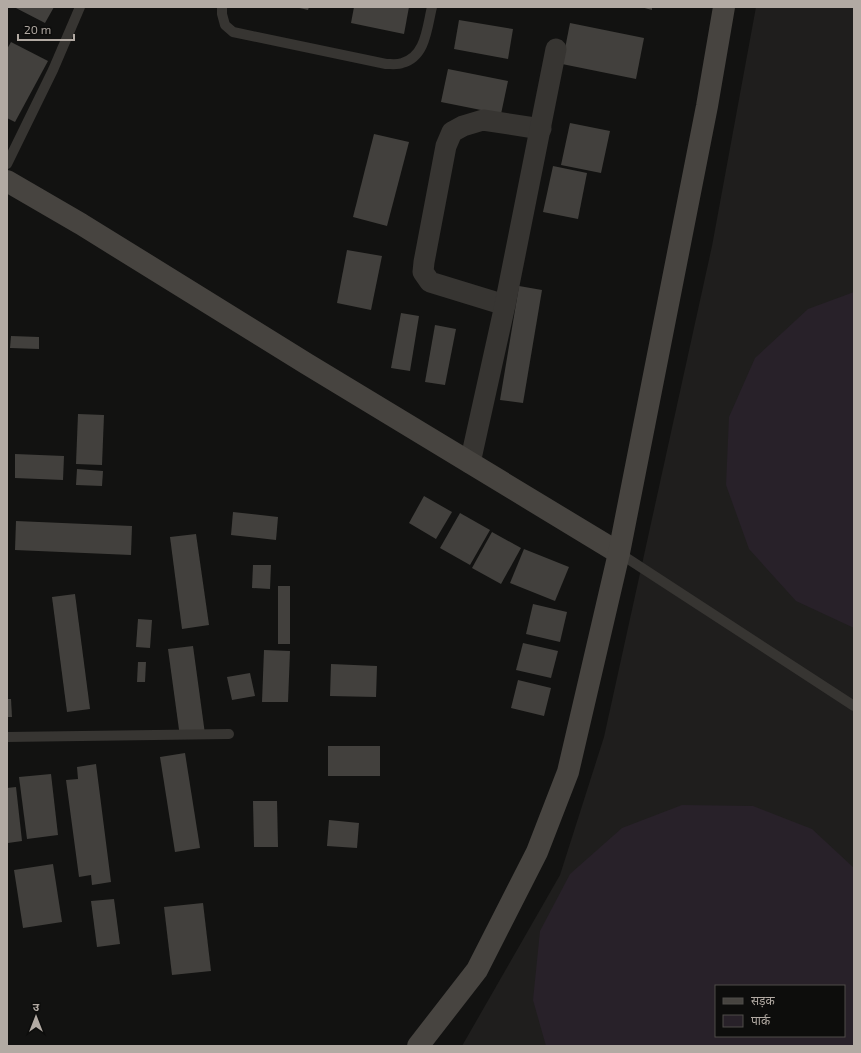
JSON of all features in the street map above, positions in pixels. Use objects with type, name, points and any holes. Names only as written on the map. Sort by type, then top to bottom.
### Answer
[{"type":"street","points":[[418,1046],[477,970],[537,852],[568,772],[619,553],[707,106],[724,7]]},
{"type":"street","points":[[470,463],[505,305],[556,49]]},
{"type":"street","points":[[505,305],[430,282],[423,272],[446,146],[452,132],[463,126],[483,120],[541,129]]},
{"type":"street","points":[[7,181],[81,224],[314,368],[619,553]]},
{"type":"lane","points":[[7,164],[53,70],[80,7]]},
{"type":"lane","points":[[222,7],[225,26],[233,32],[386,64],[402,64],[412,58],[422,48],[432,7]]},
{"type":"lane","points":[[619,553],[854,706]]},
{"type":"lane","points":[[7,737],[229,734]]},
{"type":"shaded area","points":[[756,7],[854,7],[854,1046],[462,1046],[560,875],[604,737],[712,246]]},
{"type":"green space","points":[[854,292],[854,628],[796,601],[749,549],[726,485],[729,417],[755,358],[808,309]]},
{"type":"green space","points":[[682,805],[753,806],[812,829],[854,868],[854,1046],[546,1046],[533,1000],[540,931],[570,874],[622,828]]},
{"type":"building","points":[[14,7],[54,7],[45,23]]},
{"type":"building","points":[[295,7],[309,7],[308,10]]},
{"type":"building","points":[[354,7],[409,7],[404,34],[351,23]]},
{"type":"building","points":[[641,7],[652,7],[652,10]]},
{"type":"building","points":[[459,20],[513,29],[508,59],[454,49]]},
{"type":"building","points":[[570,23],[644,38],[636,79],[562,64]]},
{"type":"building","points":[[11,42],[48,61],[15,122],[7,118],[7,49]]},
{"type":"building","points":[[448,69],[508,81],[501,114],[441,102]]},
{"type":"building","points":[[570,123],[610,131],[601,173],[561,165]]},
{"type":"building","points":[[374,134],[409,142],[387,226],[353,217]]},
{"type":"building","points":[[553,166],[587,173],[578,219],[543,212]]},
{"type":"building","points":[[347,250],[382,256],[371,310],[337,303]]},
{"type":"building","points":[[519,286],[542,290],[523,403],[500,400]]},
{"type":"building","points":[[401,313],[419,316],[410,371],[391,368]]},
{"type":"building","points":[[435,325],[456,329],[445,385],[425,382]]},
{"type":"building","points":[[11,336],[39,337],[39,349],[10,348]]},
{"type":"building","points":[[78,414],[104,415],[102,465],[76,464]]},
{"type":"building","points":[[15,454],[64,456],[63,480],[15,478]]},
{"type":"building","points":[[77,469],[103,471],[102,486],[76,485]]},
{"type":"building","points":[[424,496],[452,512],[436,539],[409,523]]},
{"type":"building","points":[[233,512],[278,517],[276,540],[231,535]]},
{"type":"building","points":[[460,513],[490,530],[470,565],[440,548]]},
{"type":"building","points":[[16,521],[132,526],[131,555],[15,550]]},
{"type":"building","points":[[492,532],[521,548],[501,584],[472,568]]},
{"type":"building","points":[[196,534],[209,625],[182,629],[170,537]]},
{"type":"building","points":[[524,549],[569,567],[555,601],[510,583]]},
{"type":"building","points":[[253,565],[271,565],[270,589],[252,588]]},
{"type":"building","points":[[278,586],[290,586],[290,644],[278,644]]},
{"type":"building","points":[[75,594],[90,709],[67,712],[52,597]]},
{"type":"building","points":[[533,604],[567,612],[560,642],[526,634]]},
{"type":"building","points":[[138,619],[152,620],[150,648],[136,647]]},
{"type":"building","points":[[523,643],[558,651],[551,678],[516,670]]},
{"type":"building","points":[[193,646],[205,734],[180,737],[168,649]]},
{"type":"building","points":[[264,650],[290,651],[288,702],[262,702]]},
{"type":"building","points":[[138,662],[146,662],[145,682],[137,682]]},
{"type":"building","points":[[331,664],[377,666],[376,697],[330,696]]},
{"type":"building","points":[[250,673],[255,696],[232,700],[227,677]]},
{"type":"building","points":[[518,680],[551,688],[544,716],[511,708]]},
{"type":"building","points":[[7,699],[11,699],[12,717],[7,717]]},
{"type":"building","points":[[328,746],[380,746],[380,776],[328,776]]},
{"type":"building","points":[[185,753],[200,848],[175,852],[160,757]]},
{"type":"building","points":[[96,764],[111,882],[92,885],[91,875],[79,877],[66,780],[78,779],[77,767]]},
{"type":"building","points":[[51,774],[58,835],[27,839],[19,777]]},
{"type":"building","points":[[16,787],[22,841],[8,843],[7,788]]},
{"type":"building","points":[[253,801],[277,801],[278,847],[254,847]]},
{"type":"building","points":[[329,820],[359,823],[357,848],[327,846]]},
{"type":"building","points":[[53,864],[62,922],[23,928],[14,870]]},
{"type":"building","points":[[114,899],[120,944],[97,947],[91,901]]},
{"type":"building","points":[[203,903],[211,971],[172,975],[164,907]]}]
